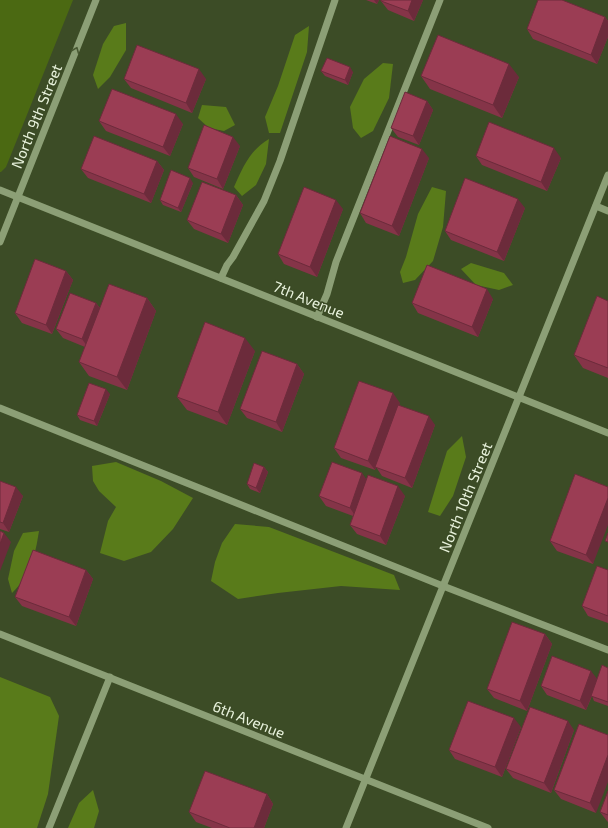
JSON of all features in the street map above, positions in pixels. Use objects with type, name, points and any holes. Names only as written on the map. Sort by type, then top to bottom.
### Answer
[{"type":"street","name":"North 9th Street","points":[[0,242],[96,0]]},
{"type":"street","points":[[221,278],[264,201],[280,161],[335,0]]},
{"type":"street","points":[[317,317],[336,262],[440,0]]},
{"type":"street","name":"North 10th Street","points":[[346,828],[608,175]]},
{"type":"street","name":"7th Avenue","points":[[0,190],[608,433]]},
{"type":"street","points":[[596,206],[608,211]]},
{"type":"street","points":[[0,408],[443,586],[608,650]]},
{"type":"street","name":"6th Avenue","points":[[0,634],[488,828]]},
{"type":"street","points":[[49,828],[110,677]]},
{"type":"green space","points":[[0,0],[73,0],[6,167],[1,172],[0,172]]},
{"type":"green space","points":[[126,23],[126,50],[110,77],[98,89],[93,75],[103,44],[114,26]]},
{"type":"green space","points":[[309,26],[307,52],[280,133],[269,133],[265,117],[278,86],[295,35]]},
{"type":"green space","points":[[383,63],[393,64],[389,98],[373,131],[361,138],[353,128],[350,107],[364,79]]},
{"type":"green space","points":[[202,105],[226,107],[235,125],[224,131],[209,128],[198,118]]},
{"type":"green space","points":[[269,139],[266,164],[256,185],[242,196],[234,187],[252,154],[262,143]]},
{"type":"green space","points":[[432,187],[446,191],[443,227],[433,261],[415,280],[403,283],[400,272],[406,257],[418,214]]},
{"type":"green space","points":[[471,263],[504,273],[513,285],[499,290],[476,285],[461,269]]},
{"type":"green space","points":[[462,436],[466,457],[453,496],[440,516],[428,512],[447,451]]},
{"type":"green space","points":[[116,462],[161,481],[193,498],[173,529],[151,552],[124,561],[100,553],[108,521],[116,507],[99,491],[93,481],[92,466]]},
{"type":"green space","points":[[235,524],[269,527],[394,575],[400,590],[341,586],[238,599],[211,581],[215,562],[222,543]]},
{"type":"green space","points":[[39,531],[34,557],[28,572],[12,593],[8,579],[14,551],[23,533]]},
{"type":"green space","points":[[0,677],[50,697],[59,716],[48,794],[37,828],[0,828]]},
{"type":"green space","points":[[93,790],[99,811],[94,828],[68,828],[79,803]]},
{"type":"building","points":[[381,0],[412,0],[408,11]]},
{"type":"building","points":[[538,0],[562,0],[605,17],[591,55],[527,29]]},
{"type":"building","points":[[438,35],[509,64],[493,105],[421,76]]},
{"type":"building","points":[[137,45],[199,69],[186,103],[124,79]]},
{"type":"building","points":[[327,58],[350,67],[345,80],[321,71]]},
{"type":"building","points":[[112,89],[176,114],[163,147],[99,121]]},
{"type":"building","points":[[405,92],[427,101],[413,136],[391,128]]},
{"type":"building","points":[[489,122],[554,148],[541,182],[476,156]]},
{"type":"building","points":[[204,125],[233,137],[217,179],[188,168]]},
{"type":"building","points":[[94,136],[157,161],[144,194],[81,169]]},
{"type":"building","points":[[390,136],[422,149],[392,226],[360,213]]},
{"type":"building","points":[[171,170],[190,178],[178,208],[160,200]]},
{"type":"building","points":[[465,178],[518,199],[497,252],[445,231]]},
{"type":"building","points":[[202,182],[236,195],[221,234],[187,220]]},
{"type":"building","points":[[304,187],[336,200],[310,267],[278,254]]},
{"type":"building","points":[[35,259],[66,271],[46,325],[15,313]]},
{"type":"building","points":[[427,265],[487,289],[472,327],[412,303]]},
{"type":"building","points":[[109,284],[147,298],[117,377],[79,362]]},
{"type":"building","points":[[70,293],[96,303],[82,339],[56,329]]},
{"type":"building","points":[[597,296],[608,301],[608,368],[574,355]]},
{"type":"building","points":[[205,322],[245,338],[218,412],[177,397]]},
{"type":"building","points":[[262,351],[297,364],[276,422],[240,409]]},
{"type":"building","points":[[359,381],[393,393],[368,461],[334,448]]},
{"type":"building","points":[[89,383],[106,389],[94,421],[77,415]]},
{"type":"building","points":[[398,405],[429,416],[405,478],[375,467]]},
{"type":"building","points":[[332,462],[362,473],[350,508],[319,496]]},
{"type":"building","points":[[254,463],[264,467],[256,488],[247,484]]},
{"type":"building","points":[[575,474],[608,487],[608,498],[586,555],[550,541]]},
{"type":"building","points":[[368,475],[398,486],[380,536],[350,525]]},
{"type":"building","points":[[0,481],[16,487],[3,523],[0,522]]},
{"type":"building","points":[[0,531],[4,533],[0,544]]},
{"type":"building","points":[[608,533],[608,542],[605,541]]},
{"type":"building","points":[[33,550],[86,570],[69,617],[15,597]]},
{"type":"building","points":[[597,566],[608,570],[608,616],[582,606]]},
{"type":"building","points":[[512,622],[545,634],[520,701],[487,689]]},
{"type":"building","points":[[552,656],[591,671],[580,701],[541,686]]},
{"type":"building","points":[[602,665],[608,668],[608,702],[591,696]]},
{"type":"building","points":[[468,701],[514,718],[495,767],[449,750]]},
{"type":"building","points":[[530,707],[568,721],[544,783],[506,769]]},
{"type":"building","points":[[579,724],[608,735],[608,755],[590,803],[554,790]]},
{"type":"building","points":[[205,771],[267,794],[254,828],[230,828],[189,812]]},
{"type":"building","points":[[608,791],[608,815],[600,812]]}]
